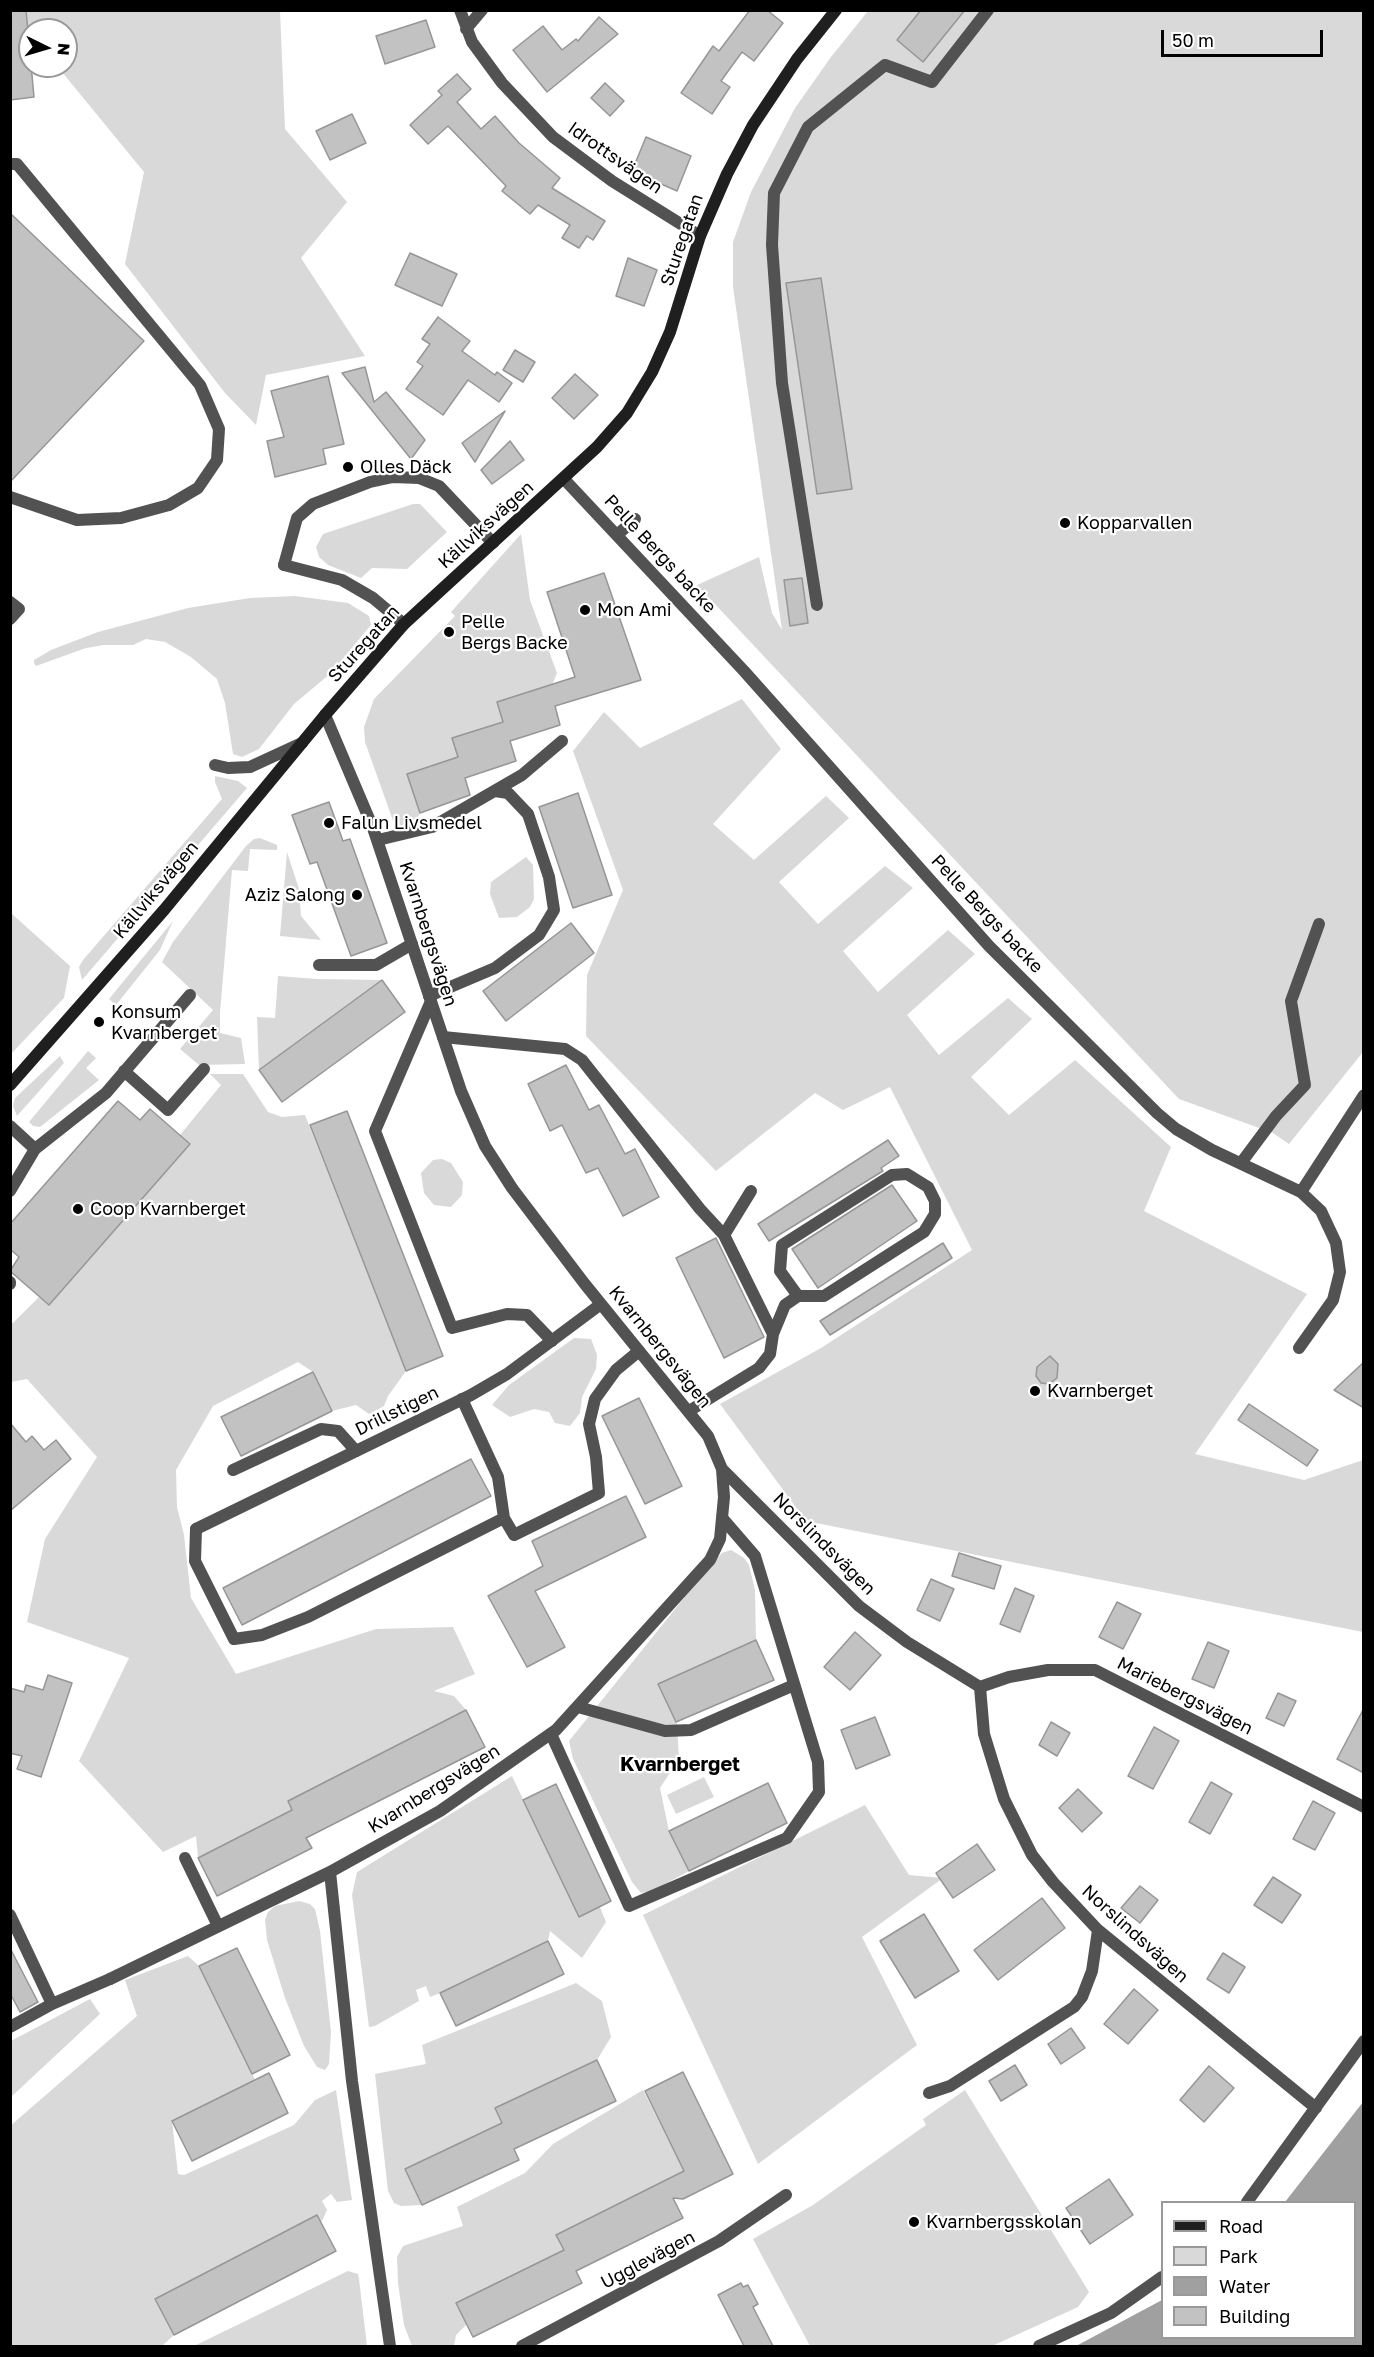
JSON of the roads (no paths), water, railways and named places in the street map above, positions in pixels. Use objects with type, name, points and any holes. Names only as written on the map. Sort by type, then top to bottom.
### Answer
[{"type":"street","name":"Idrottsvägen","points":[[460,10],[472,42],[502,83],[553,137],[604,175],[700,236]]},
{"type":"street","points":[[466,29],[482,10]]},
{"type":"street","name":"Sturegatan","points":[[564,479],[613,430],[652,372],[670,332],[700,236],[717,194],[753,125],[796,59],[836,10]]},
{"type":"street","points":[[817,605],[782,383],[771,245],[774,193],[808,128],[885,65],[932,82],[988,10]]},
{"type":"street","points":[[10,164],[17,164],[200,385],[219,429],[217,460],[198,488],[169,505],[121,518],[77,520],[10,497]]},
{"type":"street","points":[[404,624],[373,598],[342,580],[284,565],[297,518],[313,504],[370,482],[393,477],[419,478],[439,486],[493,543]]},
{"type":"street","name":"Pelle Bergs backe","points":[[564,479],[752,680],[989,946],[1157,1113],[1176,1129],[1301,1192],[1321,1211],[1336,1244],[1340,1272],[1333,1300],[1299,1348]]},
{"type":"street","name":"Källviksvägen","points":[[432,599],[564,479]]},
{"type":"street","points":[[617,535],[635,519]]},
{"type":"street","name":"Sturegatan","points":[[325,715],[404,624],[432,599]]},
{"type":"street","points":[[10,619],[15,605]]},
{"type":"street","name":"Källviksvägen","points":[[10,1085],[164,910],[325,715]]},
{"type":"street","name":"Kvarnbergsvägen","points":[[10,2027],[52,2004],[110,1979],[330,1872],[440,1811],[551,1734],[710,1560],[720,1539],[723,1520],[722,1469],[708,1436],[601,1304],[512,1188],[485,1146],[443,1037],[378,840],[325,715]]},
{"type":"street","points":[[378,840],[432,826],[522,775],[562,741]]},
{"type":"street","points":[[215,765],[228,768],[250,767],[302,743]]},
{"type":"street","points":[[495,791],[508,793],[528,814],[549,877],[554,910],[539,935],[495,968],[430,999],[375,1131],[452,1328],[507,1314],[527,1316],[552,1341]]},
{"type":"street","points":[[1242,1163],[1276,1116],[1305,1085],[1291,1001],[1320,924]]},
{"type":"street","points":[[319,965],[376,964],[412,944]]},
{"type":"street","points":[[10,1191],[35,1149],[106,1093],[190,995]]},
{"type":"street","points":[[443,1037],[565,1049],[582,1060],[700,1209],[724,1235],[773,1334]]},
{"type":"street","points":[[124,1071],[168,1110],[204,1069]]},
{"type":"street","points":[[1301,1192],[1364,1095]]},
{"type":"street","points":[[10,1126],[35,1149]]},
{"type":"street","points":[[689,1411],[759,1368],[770,1354],[773,1334],[785,1305],[798,1296],[824,1296],[924,1232],[935,1214],[935,1201],[928,1187],[907,1174],[892,1175],[782,1245],[780,1271],[798,1296]]},
{"type":"street","points":[[724,1235],[751,1191]]},
{"type":"street","name":"Drillstigen","points":[[504,1518],[309,1617],[262,1635],[234,1640],[195,1561],[196,1529],[462,1399],[507,1374],[601,1304]]},
{"type":"street","points":[[462,1399],[498,1477],[504,1518],[514,1534],[599,1492],[596,1457],[589,1424],[595,1399],[616,1370],[639,1351]]},
{"type":"street","points":[[233,1470],[321,1429],[338,1431],[356,1450]]},
{"type":"street","name":"Norslindsvägen","points":[[722,1469],[772,1517],[821,1571],[860,1606],[907,1641],[980,1687],[980,1714],[991,1762],[1021,1836],[1053,1882],[1098,1930],[1316,2108]]},
{"type":"street","points":[[551,1734],[630,1906],[787,1838],[813,1804],[819,1792],[821,1779],[755,1556],[723,1520]]},
{"type":"street","name":"Mariebergsvägen","points":[[980,1687],[1009,1677],[1048,1670],[1095,1670],[1364,1807]]},
{"type":"street","points":[[578,1707],[665,1731],[691,1730],[794,1685]]},
{"type":"street","points":[[185,1858],[218,1926]]},
{"type":"street","points":[[330,1872],[352,2081],[390,2346]]},
{"type":"street","points":[[10,1916],[52,2004]]},
{"type":"street","points":[[929,2093],[950,2086],[1074,2007],[1082,1997],[1092,1971],[1098,1930]]},
{"type":"street","points":[[1248,2201],[1364,2041]]},
{"type":"street","name":"Ugglevägen","points":[[522,2346],[719,2241],[786,2195]]},
{"type":"street","points":[[1039,2346],[1111,2313],[1161,2278]]},
{"type":"water","points":[[1363,2102],[1363,2346],[1076,2346],[1161,2301],[1161,2339],[1356,2339],[1356,2201],[1286,2201]]},
{"type":"place","name":"Olles Däck","points":[[348,467]]},
{"type":"place","name":"Kopparvallen","points":[[1065,523]]},
{"type":"place","name":"Mon Ami","points":[[585,610]]},
{"type":"place","name":"Pelle Bergs Backe","points":[[449,632]]},
{"type":"place","name":"Falun Livsmedel","points":[[329,823]]},
{"type":"place","name":"Aziz Salong","points":[[357,895]]},
{"type":"place","name":"Konsum Kvarnberget","points":[[99,1022]]},
{"type":"place","name":"Coop Kvarnberget","points":[[78,1209]]},
{"type":"place","name":"Kvarnberget","points":[[1035,1391]]},
{"type":"place","name":"Kvarnbergsskolan","points":[[914,2222]]},
{"type":"district","name":"Kvarnberget","points":[[680,1765]]}]
